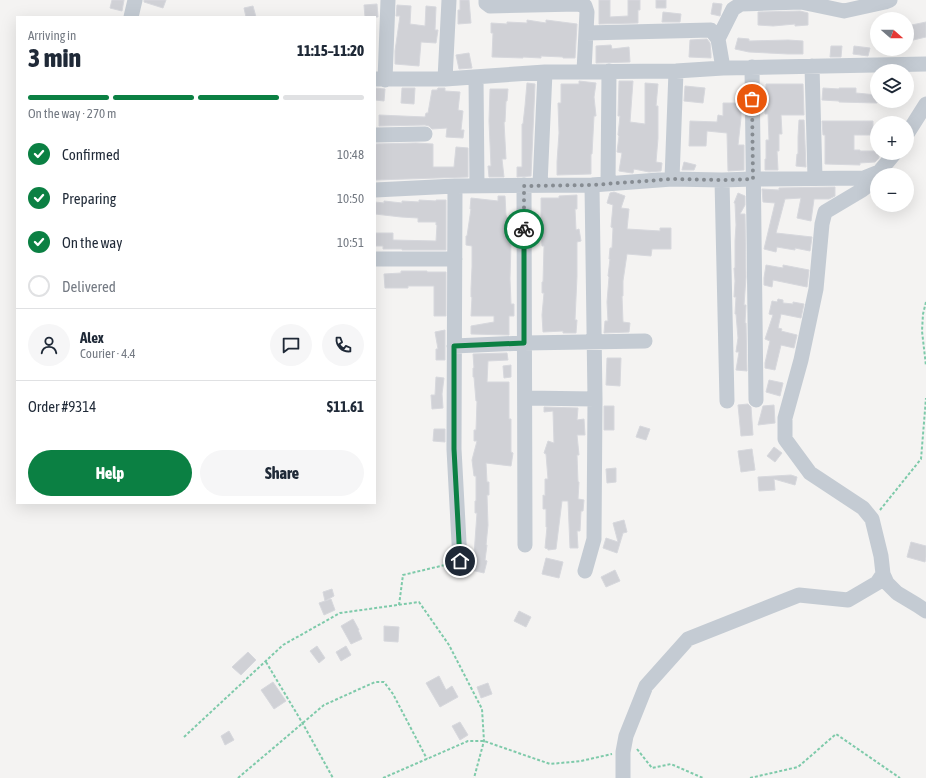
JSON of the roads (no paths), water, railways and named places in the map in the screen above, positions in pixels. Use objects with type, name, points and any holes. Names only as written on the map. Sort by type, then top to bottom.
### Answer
[{"type":"street","points":[[131,16],[135,0]]},
{"type":"street","points":[[388,0],[380,80],[445,79],[545,72],[676,71],[723,68],[926,64]]},
{"type":"street","points":[[445,79],[449,0]]},
{"type":"street","points":[[486,0],[486,3],[490,6],[578,4],[585,6],[587,12],[584,71]]},
{"type":"street","points":[[718,39],[733,9],[742,4],[801,2],[844,11],[890,0]]},
{"type":"street","points":[[586,33],[711,30],[718,39],[723,68]]},
{"type":"street","points":[[812,66],[815,178]]},
{"type":"street","points":[[752,68],[756,400]]},
{"type":"street","points":[[608,184],[609,71]]},
{"type":"street","points":[[672,179],[676,71]]},
{"type":"street","points":[[540,185],[545,72]]},
{"type":"street","points":[[476,77],[477,186]]},
{"type":"street","points":[[914,123],[926,104]]},
{"type":"street","points":[[376,134],[425,134]]},
{"type":"street","points":[[883,168],[889,160]]},
{"type":"street","points":[[376,190],[455,186],[592,185],[672,179],[722,180],[864,178],[870,176]]},
{"type":"street","points":[[722,180],[727,401]]},
{"type":"street","points":[[585,571],[594,539],[596,399],[592,185]]},
{"type":"street","points":[[870,185],[825,212],[822,224],[816,289],[801,360],[785,418],[785,439],[810,473],[863,508],[872,519],[882,556],[883,574],[888,583],[897,593],[917,604],[926,611]]},
{"type":"street","points":[[455,186],[454,449],[460,561]]},
{"type":"street","points":[[524,186],[525,546]]},
{"type":"street","points":[[376,259],[455,259]]},
{"type":"street","points":[[454,346],[645,341]]},
{"type":"street","points":[[525,398],[596,399]]},
{"type":"street","points":[[623,778],[623,752],[626,736],[646,686],[688,639],[800,595],[848,600],[877,583],[883,574]]}]
